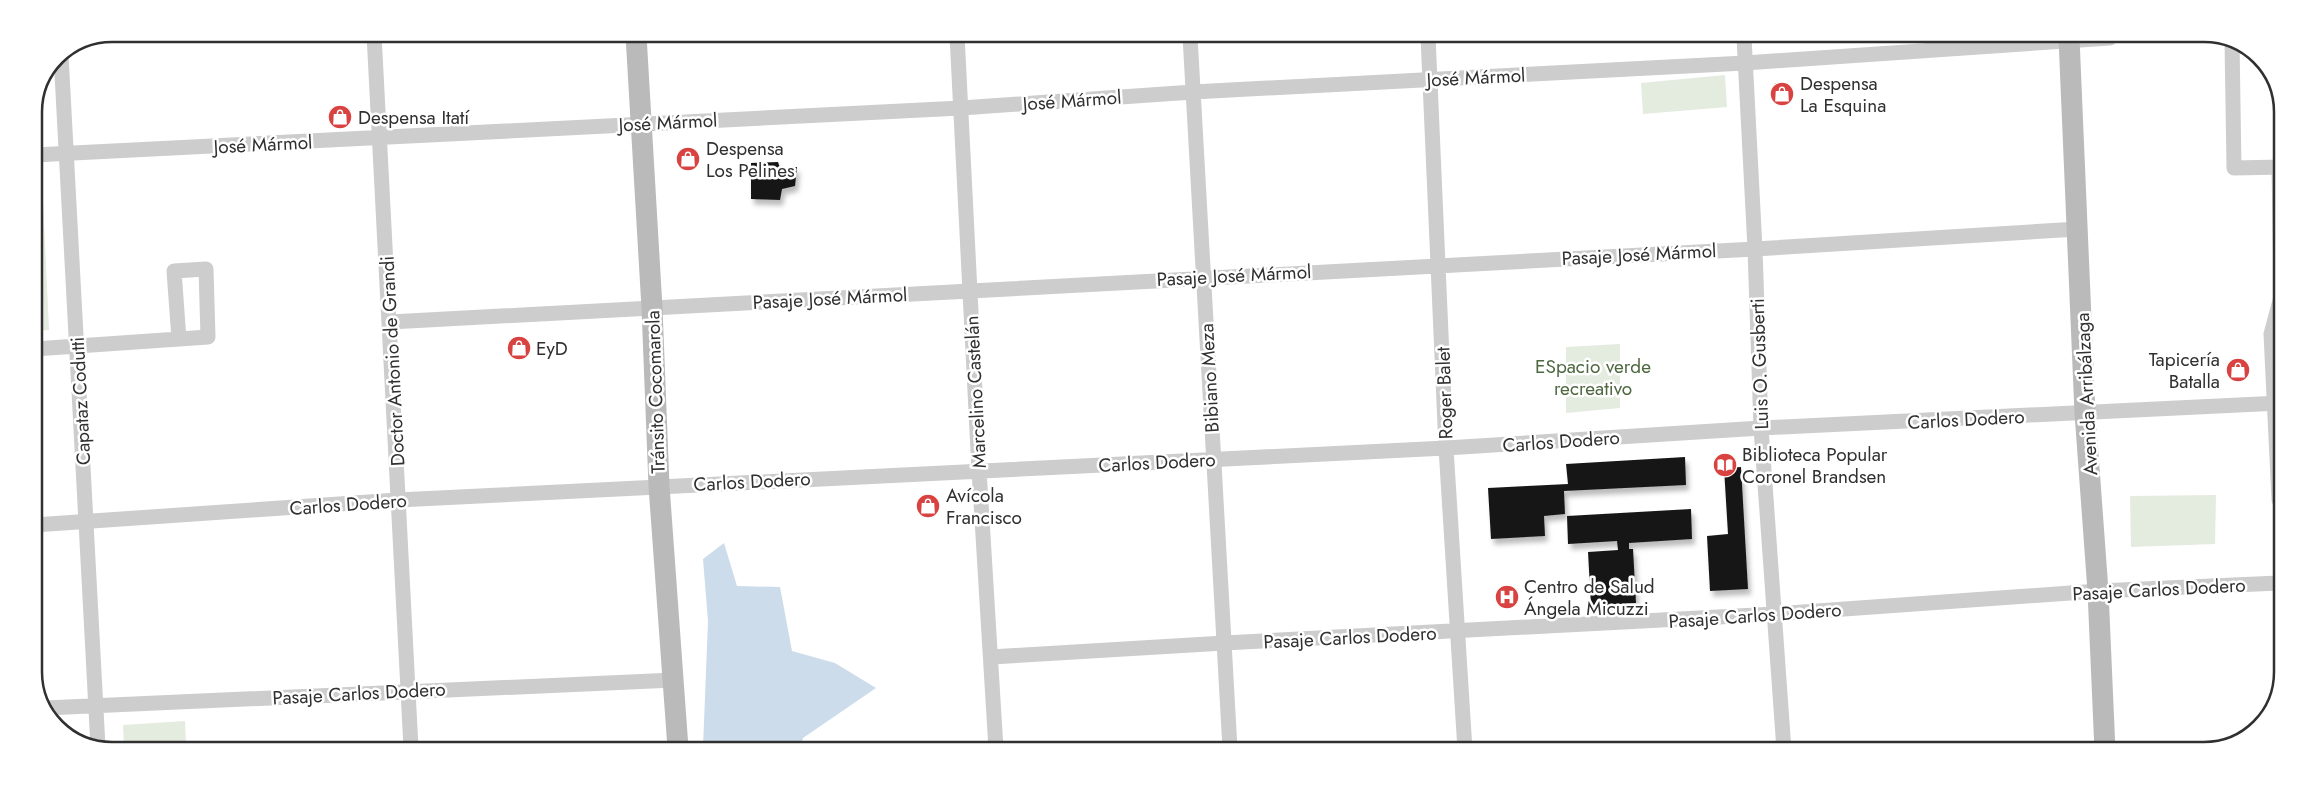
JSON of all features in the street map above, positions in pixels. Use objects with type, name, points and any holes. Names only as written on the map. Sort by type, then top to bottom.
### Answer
[{"type":"street","name":"Doctor Antonio de Grandi","points":[[374,42],[411,742]]},
{"type":"street","name":"Tránsito Cocomarola","points":[[636,42],[652,308],[659,486],[678,742]]},
{"type":"street","name":"Marcelino Castelán","points":[[957,42],[969,290],[996,742]]},
{"type":"street","name":"Bibiano Meza","points":[[1190,42],[1230,742]]},
{"type":"street","name":"Roger Balet","points":[[1428,42],[1446,448],[1465,742]]},
{"type":"street","name":"Luis O. Gusberti","points":[[1744,42],[1755,249],[1761,428],[1783,742]]},
{"type":"street","name":"José Mármol","points":[[42,155],[961,108],[1194,92],[1745,63],[2028,42]]},
{"type":"street","name":"Avenida Arribálzaga","points":[[2069,42],[2085,413],[2098,591],[2105,742]]},
{"type":"street","points":[[2232,49],[2234,168],[2273,167]]},
{"type":"street","name":"Capataz Codutti","points":[[61,66],[78,346],[85,522],[98,741]]},
{"type":"street","name":"Pasaje José Mármol","points":[[390,322],[1439,264],[1755,249],[2078,229]]},
{"type":"street","points":[[42,348],[208,337],[206,269],[174,271],[179,339]]},
{"type":"street","points":[[2273,325],[2271,334],[2273,362]]},
{"type":"street","name":"Carlos Dodero","points":[[43,524],[398,500],[1446,448],[1761,428],[2274,403]]},
{"type":"street","name":"Pasaje Carlos Dodero","points":[[991,657],[1775,614],[2098,591],[2274,583]]},
{"type":"street","name":"Pasaje Carlos Dodero","points":[[52,708],[409,690],[674,680]]},
{"type":"green space","points":[[1725,75],[1727,107],[1643,114],[1641,83]]},
{"type":"green space","points":[[42,201],[49,330],[42,330]]},
{"type":"green space","name":"ESpacio verde recreativo","points":[[1620,344],[1620,408],[1566,413],[1566,347]]},
{"type":"green space","points":[[2216,495],[2215,544],[2131,547],[2130,496]]},
{"type":"green space","points":[[185,721],[186,742],[124,742],[123,725]]},
{"type":"water","points":[[724,543],[737,586],[780,587],[792,651],[835,663],[876,688],[803,738],[802,742],[703,742],[708,621],[703,559]]},
{"type":"building","points":[[778,162],[780,168],[797,167],[795,186],[782,189],[780,200],[751,199],[751,163]]},
{"type":"building","points":[[1685,457],[1686,485],[1564,491],[1565,514],[1544,516],[1545,536],[1491,539],[1488,488],[1568,484],[1566,464]]},
{"type":"building","points":[[1741,467],[1748,589],[1710,591],[1707,536],[1728,534],[1724,468]]},
{"type":"building","points":[[1691,509],[1692,539],[1629,543],[1629,549],[1633,549],[1636,603],[1591,606],[1588,552],[1618,550],[1617,541],[1568,544],[1567,516]]},
{"type":"place","name":"Despensa La Esquina","points":[[1782,94]]},
{"type":"place","name":"Despensa Itatí","points":[[340,117]]},
{"type":"place","name":"Despensa Los Pelines","points":[[688,159]]},
{"type":"place","name":"EyD","points":[[519,348]]},
{"type":"place","name":"Tapicería Batalla","points":[[2238,370]]},
{"type":"place","name":"Biblioteca Popular Coronel Brandsen","points":[[1725,465]]},
{"type":"place","name":"Avícola Francisco","points":[[928,506]]},
{"type":"place","name":"Centro de Salud Ángela Micuzzi","points":[[1507,597]]}]
